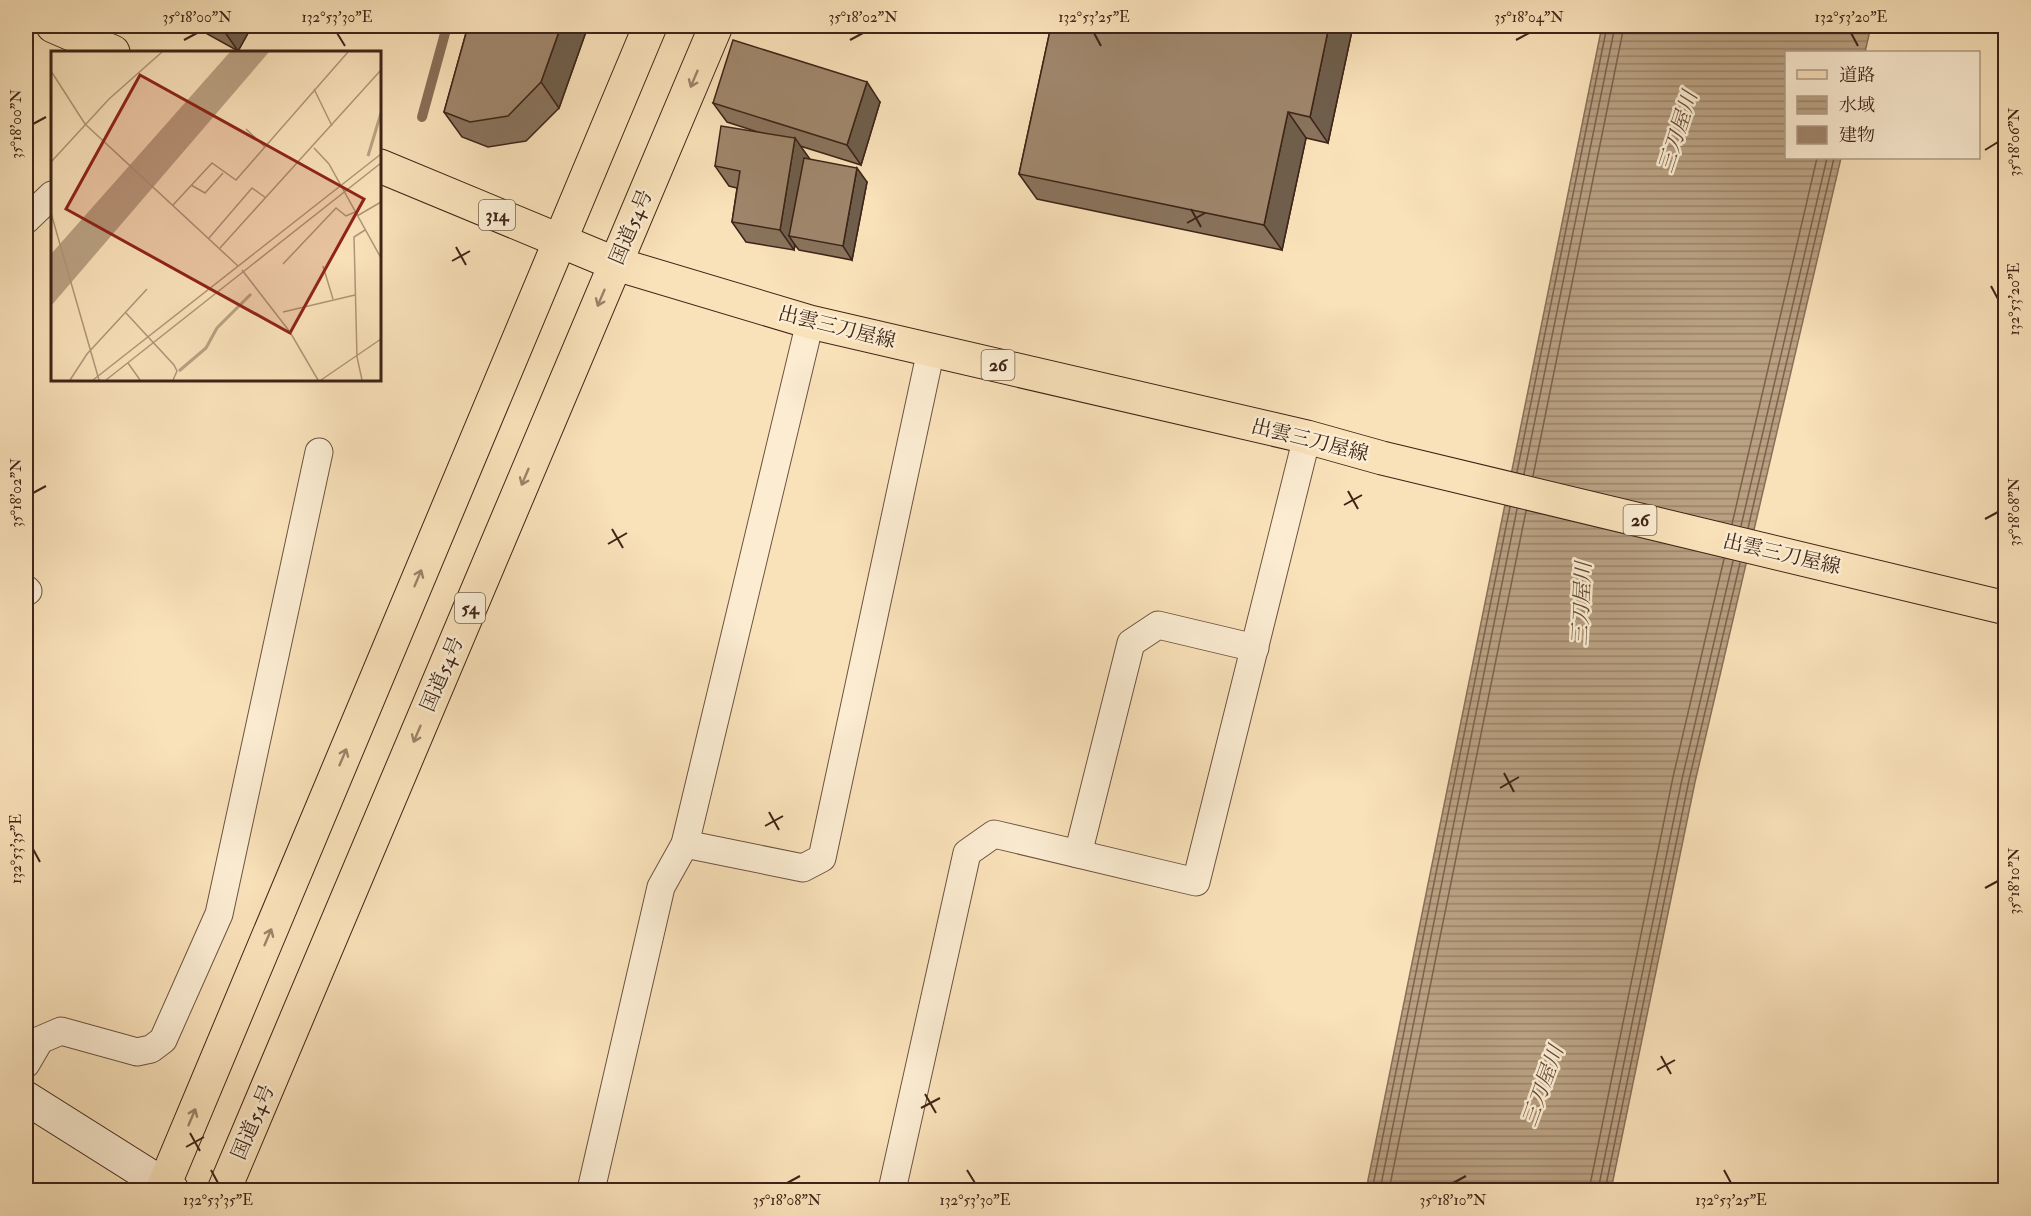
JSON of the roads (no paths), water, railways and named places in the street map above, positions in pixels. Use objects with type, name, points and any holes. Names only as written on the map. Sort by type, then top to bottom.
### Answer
[{"type":"main road","points":[[53,26],[111,51]]},
{"type":"main road","points":[[166,1189],[650,26]]},
{"type":"main road","name":"国道54号","points":[[224,1191],[716,26]]},
{"type":"main road","name":"314","points":[[381,166],[616,264]]},
{"type":"main road","name":"出雲三刀屋線","points":[[616,264],[810,322],[1307,437],[1382,458],[2006,608]]},
{"type":"street","points":[[26,220],[51,196]]},
{"type":"street","points":[[591,1191],[661,887],[685,844],[810,322]]},
{"type":"street","points":[[685,844],[803,868],[822,858],[931,350]]},
{"type":"street","points":[[892,1191],[967,852],[994,834],[1196,882],[1307,437]]},
{"type":"street","points":[[26,1064],[40,1040],[61,1031],[137,1052],[151,1049],[163,1040],[219,914],[319,452]]},
{"type":"street","points":[[1078,854],[1131,643],[1158,625],[1255,648]]},
{"type":"street","points":[[26,1098],[166,1189]]},
{"type":"water","name":"三刀屋川","points":[[1602,26],[1871,26],[1865,51],[1785,51],[1785,159],[1841,159],[1695,782],[1611,1190],[1366,1190]]},
{"type":"waterway","points":[[422,117],[447,26]]}]
